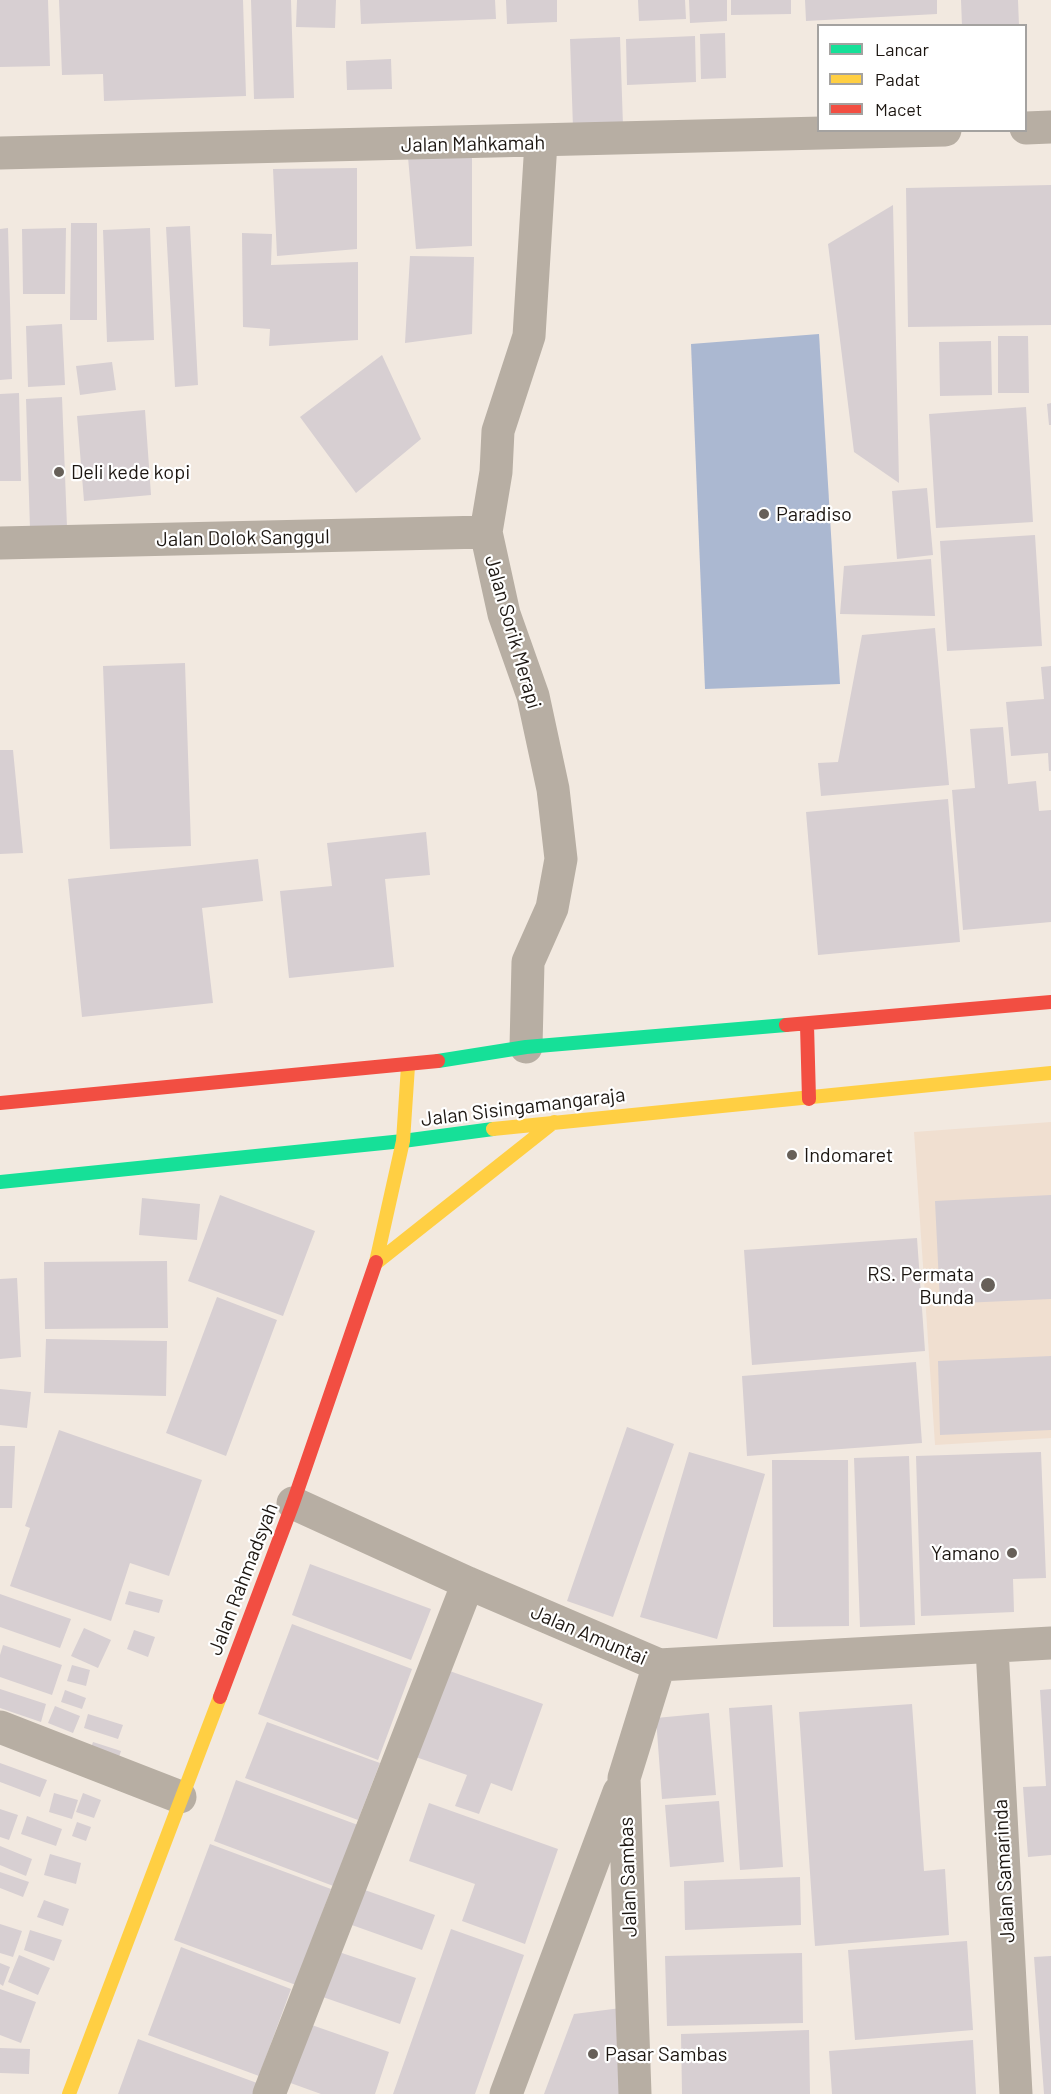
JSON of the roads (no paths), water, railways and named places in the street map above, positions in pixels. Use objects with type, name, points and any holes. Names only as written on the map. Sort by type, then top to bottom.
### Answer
[{"type":"main road","points":[[0,1103],[408,1066],[526,1047],[807,1025],[1051,1002]]},
{"type":"main road","points":[[807,1025],[809,1099]]},
{"type":"main road","name":"Jalan Rahmadsyah","points":[[69,2094],[293,1503],[376,1263],[403,1141],[408,1066]]},
{"type":"main road","name":"Jalan Sisingamangaraja","points":[[0,1182],[403,1141],[555,1121],[809,1099],[1051,1073]]},
{"type":"main road","points":[[376,1263],[555,1121]]},
{"type":"street","points":[[1027,128],[1051,127]]},
{"type":"street","name":"Jalan Mahkamah","points":[[0,153],[541,142],[878,132]]},
{"type":"street","name":"Jalan Sorik Merapi","points":[[526,1047],[528,962],[552,908],[561,859],[553,789],[533,696],[504,614],[486,532],[495,472],[498,431],[529,336],[541,142]]},
{"type":"street","name":"Jalan Dolok Sanggul","points":[[0,543],[486,532]]},
{"type":"street","name":"Jalan Amuntai","points":[[293,1503],[468,1583],[659,1665],[1051,1643]]},
{"type":"street","points":[[269,2094],[468,1583]]},
{"type":"street","name":"Jalan Samarinda","points":[[992,1648],[1016,2094]]},
{"type":"street","name":"Jalan Sambas","points":[[635,2094],[624,1778],[659,1665]]},
{"type":"street","points":[[0,1727],[180,1797]]},
{"type":"street","points":[[506,2094],[624,1778]]},
{"type":"water","name":"Paradiso","points":[[819,334],[840,684],[705,689],[691,344]]},
{"type":"place","name":"Deli kede kopi","points":[[59,472]]},
{"type":"place","name":"Paradiso","points":[[764,514]]},
{"type":"place","name":"Indomaret","points":[[792,1155]]},
{"type":"place","name":"RS. Permata Bunda","points":[[988,1285]]},
{"type":"place","name":"Yamano","points":[[1012,1553]]},
{"type":"place","name":"Pasar Sambas","points":[[593,2054]]}]
